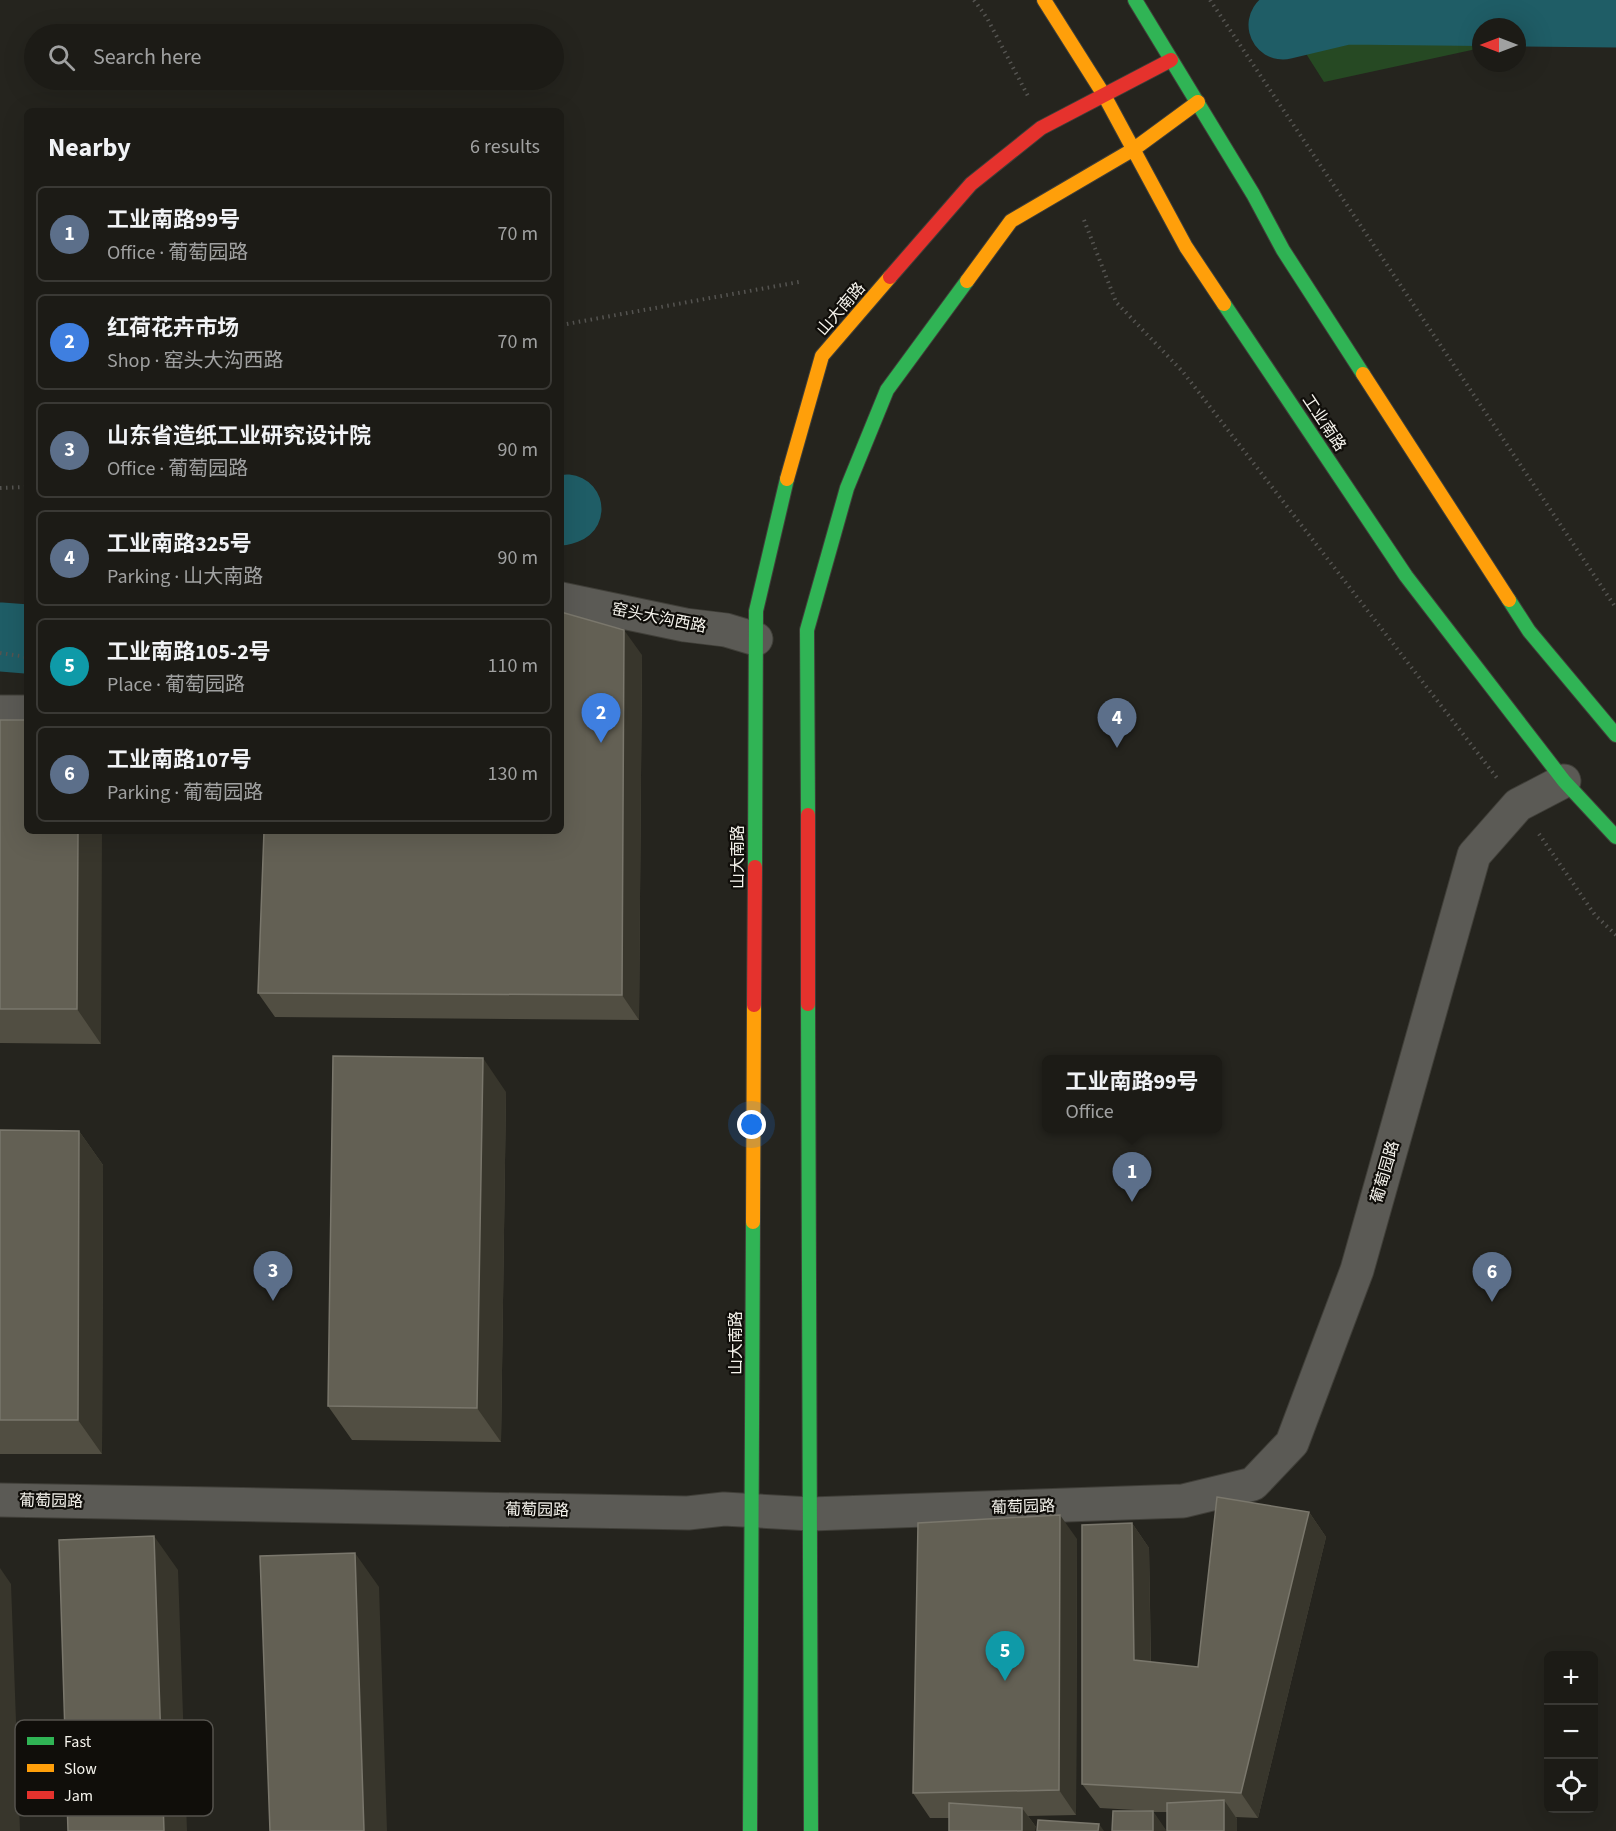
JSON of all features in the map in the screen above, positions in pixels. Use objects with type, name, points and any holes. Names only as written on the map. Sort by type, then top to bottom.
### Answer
[{"type":"main road","name":"工业南路","points":[[1044,0],[1104,95],[1186,248],[1406,576],[1564,781],[1616,837]]},
{"type":"main road","points":[[1135,0],[1198,102],[1283,249],[1529,631],[1616,735]]},
{"type":"main road","name":"山大南路","points":[[750,1831],[756,611],[785,484],[822,356],[971,184],[1041,128],[1171,60]]},
{"type":"main road","points":[[811,1831],[807,630],[847,488],[887,390],[1011,221],[1134,149],[1198,102]]},
{"type":"street","name":"窑头大沟西路","points":[[564,600],[685,625],[726,630],[756,639]]},
{"type":"street","points":[[0,712],[24,712]]},
{"type":"street","name":"葡萄园路","points":[[0,1500],[688,1513],[724,1509],[811,1514],[1184,1501],[1253,1484],[1292,1443],[1357,1270],[1474,855],[1518,805],[1564,781]]},
{"type":"path","points":[[974,0],[987,18],[1041,128]]},
{"type":"path","points":[[1210,0],[1616,608]]},
{"type":"path","points":[[1071,187],[1116,302],[1184,372],[1518,805],[1595,915],[1616,935]]},
{"type":"path","points":[[564,324],[799,282]]},
{"type":"path","points":[[0,488],[24,487]]},
{"type":"path","points":[[0,653],[24,657]]},
{"type":"green space","points":[[1272,0],[1616,0],[1616,19],[1526,39],[1526,18],[1472,18],[1472,50],[1324,82]]},
{"type":"building","points":[[564,613],[624,630],[622,995],[258,993],[264,834],[564,834]]},
{"type":"building","points":[[0,720],[24,720],[24,834],[78,834],[77,1009],[0,1009]]},
{"type":"building","points":[[333,1056],[483,1058],[477,1408],[328,1406]]},
{"type":"building","points":[[0,1130],[79,1131],[78,1420],[0,1420]]},
{"type":"building","points":[[1217,1497],[1309,1512],[1241,1793],[1082,1784],[1082,1525],[1132,1523],[1134,1660],[1198,1667]]},
{"type":"building","points":[[1060,1515],[1059,1790],[913,1793],[918,1523]]},
{"type":"building","points":[[154,1536],[160,1720],[65,1720],[59,1540]]},
{"type":"building","points":[[355,1553],[364,1831],[270,1831],[260,1556]]},
{"type":"building","points":[[1224,1800],[1224,1831],[1167,1831],[1167,1803]]},
{"type":"building","points":[[949,1803],[1022,1808],[1022,1831],[949,1831]]},
{"type":"building","points":[[1113,1811],[1153,1811],[1153,1831],[1112,1831]]},
{"type":"building","points":[[68,1816],[163,1816],[164,1831],[68,1831]]},
{"type":"building","points":[[1038,1820],[1099,1824],[1098,1831],[1037,1831]]},
{"type":"waterway","points":[[1283,25],[1346,10],[1616,13]]},
{"type":"waterway","points":[[0,637],[24,639]]},
{"type":"traffic: fast","points":[[1135,0],[1253,194],[1283,250],[1363,374]]},
{"type":"traffic: fast","points":[[808,815],[807,630],[847,488],[887,390],[967,281]]},
{"type":"traffic: fast","points":[[1224,304],[1406,576],[1564,781],[1616,837]]},
{"type":"traffic: fast","points":[[755,867],[756,611],[787,479]]},
{"type":"traffic: fast","points":[[1509,600],[1529,631],[1616,735]]},
{"type":"traffic: fast","points":[[808,1004],[811,1831]]},
{"type":"traffic: fast","points":[[750,1831],[753,1222]]},
{"type":"traffic: slow","points":[[1044,0],[1104,95],[1186,247],[1224,304]]},
{"type":"traffic: slow","points":[[967,281],[1011,221],[1134,149],[1198,102]]},
{"type":"traffic: slow","points":[[787,479],[822,356],[890,277]]},
{"type":"traffic: slow","points":[[1363,374],[1509,600]]},
{"type":"traffic: slow","points":[[753,1222],[754,1005]]},
{"type":"traffic: jam","points":[[890,277],[971,184],[1041,128],[1171,60]]},
{"type":"traffic: jam","points":[[808,815],[808,1004]]},
{"type":"traffic: jam","points":[[754,1005],[755,867]]},
{"type":"place","name":"红荷花卉市场","points":[[601,743]]},
{"type":"place","name":"工业南路325号","points":[[1117,748]]},
{"type":"place","name":"工业南路99号","points":[[1132,1202]]},
{"type":"place","name":"山东省造纸工业研究设计院","points":[[273,1301]]},
{"type":"place","name":"工业南路107号","points":[[1492,1302]]},
{"type":"place","name":"工业南路105-2号","points":[[1005,1681]]}]
